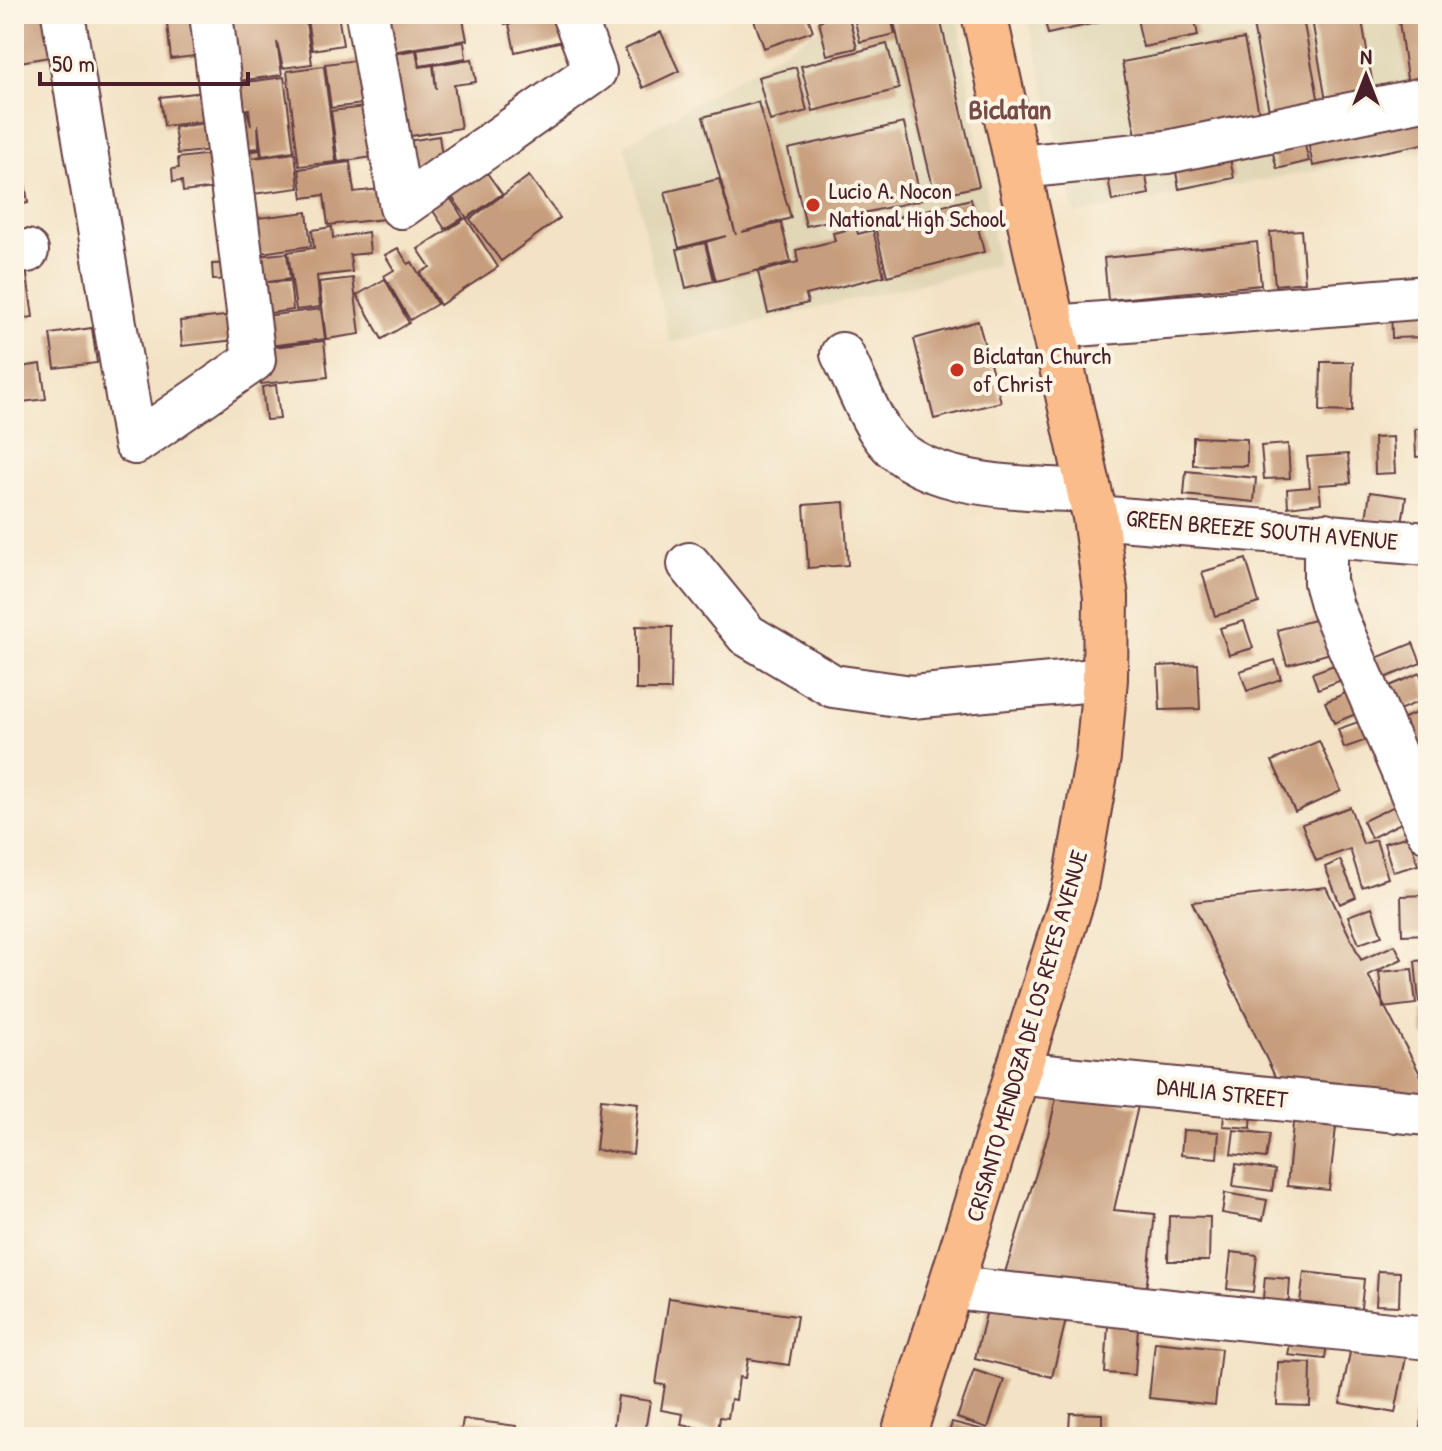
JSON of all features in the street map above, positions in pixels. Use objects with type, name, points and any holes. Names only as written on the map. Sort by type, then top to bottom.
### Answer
[{"type":"main road","name":"CRISANTO MENDOZA DE LOS REYES AVENUE","points":[[903,1437],[953,1288],[1016,1073],[1074,893],[1098,757],[1105,679],[1106,597],[1092,504],[984,14]]},
{"type":"street","points":[[63,14],[135,443],[254,360],[211,14]]},
{"type":"street","points":[[367,14],[401,207],[595,71],[573,14]]},
{"type":"street","points":[[1020,167],[1167,152],[1428,98]]},
{"type":"street","points":[[1053,327],[1428,297]]},
{"type":"street","name":"GREEN BREEZE SOUTH AVENUE","points":[[842,354],[880,433],[913,464],[976,483],[1092,504],[1428,544]]},
{"type":"street","points":[[1325,534],[1325,582],[1332,607],[1428,831]]},
{"type":"street","points":[[689,564],[747,635],[833,686],[912,697],[1105,679]]},
{"type":"street","name":"DAHLIA STREET","points":[[1016,1073],[1428,1114]]},
{"type":"street","points":[[953,1288],[1428,1338]]},
{"type":"shaded area","name":"Lucio A. Nocon National High School","points":[[845,14],[957,14],[998,265],[670,343],[625,145]]},
{"type":"shaded area","points":[[1027,14],[1428,14],[1428,150],[1075,214]]},
{"type":"building","points":[[14,14],[55,14],[61,55],[14,63]]},
{"type":"building","points":[[166,14],[206,14],[211,54],[171,59]]},
{"type":"building","points":[[214,14],[305,14],[312,64],[283,68],[277,42],[282,75],[224,83]]},
{"type":"building","points":[[306,14],[338,14],[343,45],[312,50]]},
{"type":"building","points":[[379,14],[462,14],[467,40],[385,53]]},
{"type":"building","points":[[503,14],[541,14],[541,15],[505,24]]},
{"type":"building","points":[[561,14],[567,40],[515,52],[509,24]]},
{"type":"building","points":[[752,14],[807,14],[813,31],[764,48]]},
{"type":"building","points":[[848,14],[857,48],[827,55],[819,21]]},
{"type":"building","points":[[853,14],[890,14],[895,34],[860,42]]},
{"type":"building","points":[[892,14],[939,14],[979,186],[935,196]]},
{"type":"building","points":[[1043,14],[1130,14],[1130,15],[1048,34]]},
{"type":"building","points":[[1136,14],[1194,14],[1198,36],[1143,47]]},
{"type":"building","points":[[1251,14],[1302,14],[1320,108],[1270,116]]},
{"type":"building","points":[[1311,14],[1361,14],[1375,99],[1327,107]]},
{"type":"building","points":[[1398,14],[1428,14],[1428,83],[1408,86]]},
{"type":"building","points":[[661,32],[679,71],[643,88],[625,49]]},
{"type":"building","points":[[1244,39],[1260,118],[1137,141],[1122,62]]},
{"type":"building","points":[[464,42],[466,58],[420,66],[417,49]]},
{"type":"building","points":[[887,44],[899,89],[813,111],[801,66]]},
{"type":"building","points":[[416,50],[419,67],[433,65],[436,89],[434,65],[472,59],[476,82],[454,85],[461,128],[398,138],[385,55]]},
{"type":"building","points":[[365,59],[371,103],[331,108],[325,64]]},
{"type":"building","points":[[324,66],[336,162],[299,166],[287,71]]},
{"type":"building","points":[[796,67],[807,111],[770,121],[758,77]]},
{"type":"building","points":[[284,77],[294,151],[262,156],[258,124],[259,148],[235,151],[230,113],[247,111],[251,126],[249,109],[228,112],[224,85]]},
{"type":"building","points":[[213,91],[216,120],[164,126],[160,97]]},
{"type":"building","points":[[14,93],[22,126],[14,128]]},
{"type":"building","points":[[758,102],[791,218],[742,232],[781,223],[791,262],[716,281],[706,242],[726,236],[679,248],[665,192],[719,179],[736,235],[703,117]]},
{"type":"building","points":[[1428,103],[1428,143],[1313,166],[1305,127]]},
{"type":"building","points":[[373,106],[380,156],[338,162],[331,111]]},
{"type":"building","points":[[217,122],[220,149],[178,154],[174,127]]},
{"type":"building","points":[[904,123],[921,200],[806,226],[788,149]]},
{"type":"building","points":[[1301,130],[1309,161],[1277,169],[1269,138]]},
{"type":"building","points":[[19,136],[24,169],[14,171],[14,137]]},
{"type":"building","points":[[439,136],[444,170],[407,176],[402,142]]},
{"type":"building","points":[[1227,145],[1234,178],[1179,189],[1173,155]]},
{"type":"building","points":[[260,150],[261,156],[253,158],[295,153],[299,188],[245,195],[240,153]]},
{"type":"building","points":[[219,153],[224,187],[183,192],[182,181],[173,182],[172,169],[179,168],[178,158]]},
{"type":"building","points":[[1143,159],[1149,194],[1112,201],[1106,165]]},
{"type":"building","points":[[350,162],[354,192],[380,189],[384,219],[328,225],[324,195],[303,198],[299,169]]},
{"type":"building","points":[[480,163],[502,194],[467,218],[445,187]]},
{"type":"building","points":[[23,171],[28,203],[14,206],[14,173]]},
{"type":"building","points":[[529,176],[560,218],[501,261],[470,219]]},
{"type":"building","points":[[442,185],[463,218],[445,229],[424,197]]},
{"type":"building","points":[[971,199],[984,252],[887,276],[874,223]]},
{"type":"building","points":[[307,212],[311,246],[253,254],[249,219]]},
{"type":"building","points":[[466,218],[498,267],[440,305],[420,273],[430,267],[418,249]]},
{"type":"building","points":[[332,227],[333,238],[368,232],[370,253],[350,255],[352,272],[317,276],[320,307],[296,310],[288,252],[314,248],[312,230]]},
{"type":"building","points":[[856,228],[858,234],[873,230],[884,276],[806,295],[808,303],[768,313],[758,272],[798,262],[796,250],[835,241],[833,233]]},
{"type":"building","points":[[1301,230],[1305,282],[1275,285],[1270,232]]},
{"type":"building","points":[[1257,242],[1261,285],[1108,300],[1104,258]]},
{"type":"building","points":[[705,243],[714,281],[686,288],[677,249]]},
{"type":"building","points":[[398,248],[408,264],[412,262],[437,304],[410,320],[384,276],[394,270],[385,255]]},
{"type":"building","points":[[287,253],[290,279],[268,282],[290,281],[293,310],[255,315],[256,256]]},
{"type":"building","points":[[239,263],[240,279],[213,280],[212,264]]},
{"type":"building","points":[[26,268],[33,317],[14,320],[14,270]]},
{"type":"building","points":[[353,278],[360,334],[326,339],[319,282]]},
{"type":"building","points":[[385,279],[409,323],[382,339],[357,295]]},
{"type":"building","points":[[1425,304],[1427,337],[1392,338],[1391,305]]},
{"type":"building","points":[[321,309],[325,339],[268,346],[265,316]]},
{"type":"building","points":[[233,315],[235,340],[182,346],[180,321]]},
{"type":"building","name":"Biclatan Church of Christ","points":[[978,321],[1001,402],[934,419],[914,339]]},
{"type":"building","points":[[92,328],[97,363],[55,368],[50,334]]},
{"type":"building","points":[[324,341],[328,377],[261,384],[257,349]]},
{"type":"building","points":[[1321,362],[1353,362],[1352,412],[1320,411]]},
{"type":"building","points":[[41,364],[46,399],[14,403],[14,368]]},
{"type":"building","points":[[276,385],[280,419],[266,420],[262,387]]},
{"type":"building","points":[[1415,429],[1428,429],[1428,456],[1416,457]]},
{"type":"building","points":[[1193,437],[1247,439],[1247,466],[1193,465]]},
{"type":"building","points":[[1393,437],[1395,473],[1375,474],[1374,438]]},
{"type":"building","points":[[1288,444],[1290,478],[1264,479],[1261,446]]},
{"type":"building","points":[[1348,454],[1351,483],[1319,485],[1321,503],[1288,507],[1287,489],[1310,487],[1307,457]]},
{"type":"building","points":[[1186,471],[1256,478],[1254,502],[1184,495]]},
{"type":"building","points":[[1370,492],[1406,497],[1402,524],[1366,519]]},
{"type":"building","points":[[844,502],[848,565],[808,568],[804,505]]},
{"type":"building","points":[[1246,559],[1259,603],[1215,616],[1202,572]]},
{"type":"building","points":[[1329,616],[1338,651],[1287,665],[1277,630]]},
{"type":"building","points":[[1244,621],[1253,648],[1229,655],[1220,628]]},
{"type":"building","points":[[636,626],[672,627],[671,690],[636,690]]},
{"type":"building","points":[[1413,643],[1421,663],[1373,683],[1364,663]]},
{"type":"building","points":[[1275,660],[1281,679],[1247,691],[1240,671]]},
{"type":"building","points":[[1345,661],[1350,677],[1318,689],[1312,673]]},
{"type":"building","points":[[1198,664],[1200,709],[1160,710],[1158,666]]},
{"type":"building","points":[[1420,673],[1428,698],[1387,715],[1377,691]]},
{"type":"building","points":[[1359,687],[1368,709],[1334,723],[1325,702]]},
{"type":"building","points":[[1428,708],[1428,741],[1404,751],[1392,723]]},
{"type":"building","points":[[1375,716],[1381,735],[1344,748],[1338,729]]},
{"type":"building","points":[[1319,741],[1341,791],[1295,812],[1272,761]]},
{"type":"building","points":[[1401,803],[1409,819],[1371,838],[1363,821]]},
{"type":"building","points":[[1350,807],[1363,844],[1376,840],[1388,878],[1362,887],[1350,849],[1316,861],[1302,824]]},
{"type":"building","points":[[1409,836],[1418,865],[1393,872],[1384,843]]},
{"type":"building","points":[[1340,860],[1356,897],[1340,904],[1325,867]]},
{"type":"building","points":[[1326,887],[1361,960],[1395,945],[1402,959],[1368,975],[1428,1089],[1428,1106],[1280,1087],[1192,902]]},
{"type":"building","points":[[1428,895],[1428,934],[1402,935],[1401,896]]},
{"type":"building","points":[[1372,907],[1382,936],[1359,944],[1348,916]]},
{"type":"building","points":[[1428,960],[1428,1001],[1419,1002],[1415,961]]},
{"type":"building","points":[[1412,969],[1416,1004],[1383,1008],[1379,972]]},
{"type":"building","points":[[1428,1010],[1428,1036],[1424,1036],[1422,1011]]},
{"type":"building","points":[[1058,1089],[1138,1106],[1114,1210],[1155,1214],[1145,1299],[1002,1282],[1048,1135]]},
{"type":"building","points":[[601,1099],[638,1103],[633,1154],[596,1150]]},
{"type":"building","points":[[1225,1104],[1252,1106],[1251,1128],[1223,1126]]},
{"type":"building","points":[[1294,1114],[1337,1118],[1329,1190],[1287,1186]]},
{"type":"building","points":[[1183,1130],[1219,1132],[1217,1158],[1181,1155]]},
{"type":"building","points":[[1234,1130],[1270,1134],[1266,1158],[1231,1154]]},
{"type":"building","points":[[1236,1164],[1275,1170],[1272,1191],[1233,1186]]},
{"type":"building","points":[[1225,1193],[1267,1200],[1263,1220],[1222,1213]]},
{"type":"building","points":[[1169,1216],[1210,1217],[1209,1261],[1168,1261]]},
{"type":"building","points":[[1231,1252],[1257,1255],[1253,1292],[1227,1289]]},
{"type":"building","points":[[1378,1271],[1400,1272],[1399,1306],[1376,1305]]},
{"type":"building","points":[[1304,1272],[1364,1279],[1360,1318],[1299,1310]]},
{"type":"building","points":[[1265,1277],[1290,1279],[1288,1310],[1262,1309]]},
{"type":"building","points":[[669,1298],[797,1316],[789,1365],[748,1359],[745,1378],[739,1377],[736,1400],[731,1399],[728,1418],[720,1417],[718,1431],[681,1425],[683,1414],[661,1410],[665,1385],[656,1384]]},
{"type":"building","points":[[990,1298],[1067,1316],[1052,1377],[975,1358]]},
{"type":"building","points":[[1108,1325],[1138,1327],[1135,1375],[1105,1373]]},
{"type":"building","points":[[1291,1338],[1327,1342],[1325,1359],[1288,1355]]},
{"type":"building","points":[[1155,1342],[1221,1349],[1215,1405],[1149,1398]]},
{"type":"building","points":[[1352,1342],[1407,1352],[1395,1413],[1340,1403]]},
{"type":"building","points":[[1278,1362],[1311,1363],[1310,1406],[1277,1405]]},
{"type":"building","points":[[974,1370],[1004,1380],[988,1428],[957,1418]]},
{"type":"building","points":[[1428,1384],[1428,1435],[1419,1434]]},
{"type":"building","points":[[618,1396],[650,1401],[644,1437],[613,1432]]},
{"type":"building","points":[[1070,1413],[1102,1414],[1102,1431],[1069,1430]]},
{"type":"building","points":[[463,1419],[517,1426],[515,1437],[460,1437]]},
{"type":"building","points":[[952,1422],[988,1431],[987,1437],[948,1437]]},
{"type":"place","name":"Lucio A. Nocon National High School","points":[[813,205]]},
{"type":"place","name":"Biclatan Church of Christ","points":[[957,370]]},
{"type":"district","name":"Biclatan","points":[[1010,109]]}]
